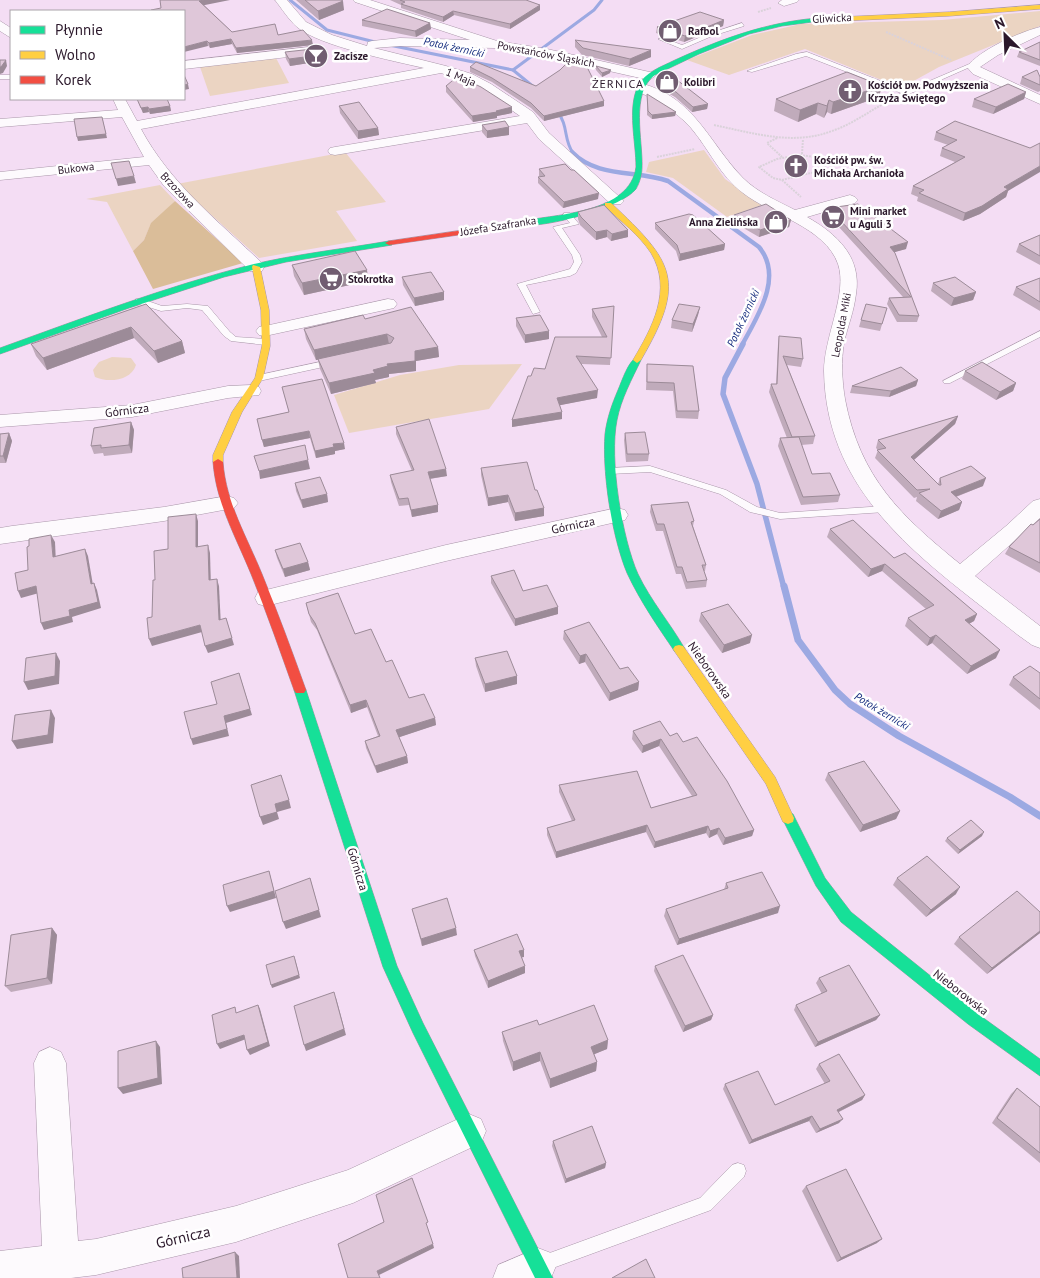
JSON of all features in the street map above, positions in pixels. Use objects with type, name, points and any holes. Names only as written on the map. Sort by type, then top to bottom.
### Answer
[{"type":"street","name":"1 Maja","points":[[280,0],[302,25],[328,38],[442,69],[467,77],[486,87],[530,118],[544,136],[612,203]]},
{"type":"street","name":"Powstańców Śląskich","points":[[359,0],[494,44],[547,53],[649,76]]},
{"type":"street","name":"Gliwicka","points":[[640,87],[649,76],[695,52],[754,30],[806,20],[949,14],[1040,7]]},
{"type":"street","points":[[0,25],[10,33]]},
{"type":"street","points":[[1040,31],[976,63],[973,67],[977,71],[1040,100]]},
{"type":"street","points":[[185,65],[388,42],[494,44]]},
{"type":"street","points":[[0,123],[130,119],[398,79],[442,69]]},
{"type":"street","points":[[639,170],[636,111],[640,87]]},
{"type":"street","name":"Leopolda Miki","points":[[640,87],[674,106],[692,120],[709,146],[738,182],[761,200],[792,216],[833,242],[847,264],[848,290],[835,344],[834,388],[843,430],[873,492],[885,509],[903,527],[960,576],[1040,638]]},
{"type":"street","name":"Brzozowa","points":[[120,100],[152,160],[169,183],[256,267]]},
{"type":"street","points":[[335,151],[530,118]]},
{"type":"street","name":"Bukowa","points":[[0,176],[152,160]]},
{"type":"street","name":"Józefa Szafranka","points":[[0,351],[168,291],[256,267],[567,215],[612,203],[631,191],[639,170]]},
{"type":"street","points":[[792,216],[850,200]]},
{"type":"street","name":"Nieborowska","points":[[612,203],[651,247],[662,266],[666,286],[660,316],[614,407],[611,422],[610,470],[617,516],[626,557],[641,590],[678,648],[768,776],[814,873],[832,901],[870,938],[973,1019],[1040,1068]]},
{"type":"street","name":"Górnicza","points":[[256,267],[265,310],[266,336],[256,384],[237,412],[218,455],[218,475],[227,503],[266,598],[310,716],[390,967],[469,1131],[531,1274]]},
{"type":"street","points":[[266,336],[388,304]]},
{"type":"street","name":"Górnicza","points":[[0,421],[132,411],[228,392],[256,384]]},
{"type":"street","points":[[0,536],[164,514],[227,503]]},
{"type":"street","points":[[960,576],[1014,531],[1040,506]]},
{"type":"street","name":"Górnicza","points":[[266,598],[446,553],[617,516]]},
{"type":"street","points":[[50,1063],[61,1261]]},
{"type":"street","name":"Górnicza","points":[[0,1269],[96,1257],[236,1224],[353,1186],[469,1131]]},
{"type":"lane","points":[[731,21],[754,30]]},
{"type":"lane","points":[[661,39],[682,47],[710,35],[742,25]]},
{"type":"lane","points":[[750,71],[798,55],[807,54],[903,94],[976,63]]},
{"type":"lane","points":[[536,312],[521,284],[567,274],[573,271],[578,262],[576,255],[557,227],[575,224],[567,215]]},
{"type":"lane","points":[[139,301],[161,309],[194,306],[205,308],[230,337],[241,341],[266,336]]},
{"type":"lane","points":[[947,381],[1040,334]]},
{"type":"lane","points":[[256,384],[340,360]]},
{"type":"lane","points":[[610,470],[650,469],[723,492],[754,510],[780,516],[885,509]]},
{"type":"lane","points":[[531,1274],[705,1204],[738,1171]]},
{"type":"path","points":[[888,27],[886,33],[958,64]]},
{"type":"path","points":[[692,120],[778,137],[803,139],[826,134],[903,94]]},
{"type":"path","points":[[778,137],[768,143],[783,158]]},
{"type":"path","points":[[802,154],[803,139]]},
{"type":"path","points":[[639,170],[709,146]]},
{"type":"path","points":[[802,154],[814,156],[826,164],[823,170],[782,180],[773,178],[759,167],[764,162],[783,158],[802,154]]},
{"type":"path","points":[[782,180],[793,191]]},
{"type":"shaded area","points":[[1040,11],[1040,26],[939,67],[901,88],[805,49],[729,75],[687,60],[752,35],[801,24],[942,20]]},
{"type":"shaded area","points":[[276,58],[289,83],[210,96],[200,67]]},
{"type":"shaded area","points":[[704,150],[725,179],[762,205],[727,217],[673,178],[646,172],[649,162]]},
{"type":"shaded area","points":[[345,152],[386,202],[336,211],[357,241],[259,258],[177,184]]},
{"type":"shaded area","points":[[160,185],[175,201],[150,226],[144,240],[133,251],[107,202],[86,199]]},
{"type":"shaded area","points":[[175,201],[243,263],[153,289],[133,251],[144,240],[151,223]]},
{"type":"shaded area","points":[[112,357],[131,358],[136,365],[129,374],[119,379],[106,380],[95,377],[93,370],[99,362]]},
{"type":"shaded area","points":[[522,364],[489,409],[349,433],[334,395],[400,375],[459,365]]},
{"type":"building","points":[[160,0],[204,0],[199,1],[232,32],[275,24],[278,35],[303,30],[312,40],[236,48],[231,39],[209,43],[207,41],[185,47],[185,10],[151,10],[161,8]]},
{"type":"building","points":[[305,0],[341,0],[343,1],[318,11]]},
{"type":"building","points":[[400,0],[526,0],[540,5],[510,24],[453,11],[443,17],[401,4],[405,2]]},
{"type":"building","points":[[387,9],[430,23],[415,31],[362,20]]},
{"type":"building","points":[[700,12],[724,20],[685,36],[657,27]]},
{"type":"building","points":[[575,40],[651,50],[630,59],[583,48]]},
{"type":"building","points":[[1040,42],[1040,60],[1019,52]]},
{"type":"building","points":[[322,48],[328,54],[289,59],[285,52]]},
{"type":"building","points":[[0,60],[6,60],[1,67],[0,67]]},
{"type":"building","points":[[570,60],[585,63],[604,101],[544,116],[531,103],[492,78],[470,67],[476,62],[536,86],[560,70]]},
{"type":"building","points":[[596,66],[611,70],[602,73]]},
{"type":"building","points":[[1037,70],[1040,77],[1040,85],[1022,77]]},
{"type":"building","points":[[847,72],[882,86],[833,102],[829,100],[827,106],[818,103],[800,110],[776,99]]},
{"type":"building","points":[[668,73],[708,104],[693,107],[676,92],[658,82]]},
{"type":"building","points":[[458,76],[481,87],[512,107],[497,112],[472,116],[446,86]]},
{"type":"building","points":[[1008,84],[1026,92],[996,107],[974,99]]},
{"type":"building","points":[[647,94],[676,112],[652,115],[648,111]]},
{"type":"building","points":[[137,100],[167,100],[170,106],[149,109],[148,107],[141,108]]},
{"type":"building","points":[[359,102],[378,128],[358,131],[339,106]]},
{"type":"building","points":[[102,117],[106,134],[77,137],[74,119]]},
{"type":"building","points":[[505,121],[509,127],[487,131],[482,125]]},
{"type":"building","points":[[955,121],[1030,148],[1040,143],[1040,166],[1004,187],[1008,189],[982,206],[965,213],[919,193],[924,190],[913,186],[965,157],[942,148],[957,140],[936,132]]},
{"type":"building","points":[[129,161],[134,176],[116,179],[111,163]]},
{"type":"building","points":[[565,164],[599,193],[564,202],[538,177],[545,176],[539,169]]},
{"type":"building","points":[[766,204],[791,220],[760,230],[734,215]]},
{"type":"building","points":[[858,204],[908,242],[890,247],[895,253],[919,316],[899,315],[889,298],[911,297],[829,208]]},
{"type":"building","points":[[604,205],[628,230],[612,234],[607,230],[596,232],[578,212]]},
{"type":"building","points":[[689,214],[693,215],[725,244],[680,254],[677,245],[655,223]]},
{"type":"building","points":[[1040,235],[1040,256],[1019,244]]},
{"type":"building","points":[[355,251],[367,270],[302,283],[292,265]]},
{"type":"building","points":[[431,272],[444,292],[414,298],[402,277]]},
{"type":"building","points":[[955,277],[976,292],[954,298],[933,283]]},
{"type":"building","points":[[1040,278],[1040,302],[1016,287]]},
{"type":"building","points":[[146,304],[182,341],[154,351],[131,327],[43,358],[31,344]]},
{"type":"building","points":[[679,304],[700,307],[693,324],[672,320]]},
{"type":"building","points":[[866,304],[887,308],[882,324],[861,320]]},
{"type":"building","points":[[614,306],[611,358],[576,356],[598,390],[557,398],[562,412],[512,420],[528,376],[531,376],[534,368],[545,369],[555,337],[607,337],[592,309]]},
{"type":"building","points":[[411,307],[438,347],[415,351],[415,361],[387,364],[388,366],[373,370],[375,373],[329,383],[318,359],[391,343],[394,338],[387,334],[314,350],[304,329],[363,315],[365,319]]},
{"type":"building","points":[[540,315],[549,331],[525,335],[516,318]]},
{"type":"building","points":[[779,336],[801,338],[803,359],[783,356],[815,436],[792,437],[771,384],[777,384]]},
{"type":"building","points":[[982,362],[1016,383],[1000,392],[965,371]]},
{"type":"building","points":[[647,364],[693,366],[699,411],[677,411],[674,383],[647,382]]},
{"type":"building","points":[[901,367],[918,380],[891,391],[852,386]]},
{"type":"building","points":[[322,379],[344,443],[333,444],[334,447],[315,451],[309,431],[262,440],[257,419],[289,412],[282,387]]},
{"type":"building","points":[[958,416],[911,457],[939,485],[941,485],[940,478],[971,466],[986,478],[951,492],[962,502],[941,511],[919,493],[930,489],[917,490],[877,450],[886,448],[878,440]]},
{"type":"building","points":[[429,419],[446,469],[428,472],[438,505],[411,510],[408,498],[399,499],[390,475],[414,470],[396,427]]},
{"type":"building","points":[[131,422],[129,445],[101,448],[101,445],[91,446],[94,428]]},
{"type":"building","points":[[645,432],[649,454],[627,454],[625,433]]},
{"type":"building","points":[[9,433],[3,456],[0,456],[0,434]]},
{"type":"building","points":[[799,437],[812,474],[830,473],[840,495],[803,497],[780,438]]},
{"type":"building","points":[[305,445],[308,460],[259,471],[254,456]]},
{"type":"building","points":[[527,462],[535,490],[537,490],[544,508],[515,513],[508,495],[488,498],[481,468]]},
{"type":"building","points":[[320,477],[327,494],[301,500],[295,483]]},
{"type":"building","points":[[688,502],[694,521],[691,522],[706,565],[702,565],[707,580],[687,582],[682,567],[677,567],[664,524],[657,524],[651,505]]},
{"type":"building","points":[[196,514],[196,547],[208,545],[209,580],[217,579],[219,620],[226,618],[232,638],[205,646],[200,625],[149,639],[147,618],[152,617],[153,580],[155,580],[154,551],[168,549],[168,517]]},
{"type":"building","points":[[1040,519],[1040,563],[1009,547],[1031,524],[1033,525]]},
{"type":"building","points":[[853,520],[894,558],[905,553],[977,614],[965,620],[1000,650],[971,666],[936,635],[930,638],[908,618],[934,605],[885,564],[871,569],[830,529]]},
{"type":"building","points":[[51,535],[53,557],[85,549],[91,584],[94,583],[98,602],[69,610],[70,616],[41,623],[36,586],[18,591],[15,573],[28,570],[27,547],[29,546],[29,539]]},
{"type":"building","points":[[300,543],[308,562],[283,569],[275,550]]},
{"type":"building","points":[[514,570],[523,591],[547,585],[558,607],[515,619],[491,576]]},
{"type":"building","points":[[338,593],[355,634],[371,629],[386,662],[392,660],[409,698],[424,694],[435,718],[396,730],[407,756],[375,766],[365,741],[380,736],[366,700],[350,705],[315,623],[309,614],[306,603]]},
{"type":"building","points":[[728,604],[752,635],[724,645],[701,613]]},
{"type":"building","points":[[589,622],[620,669],[628,667],[639,682],[610,693],[586,654],[580,656],[564,631]]},
{"type":"building","points":[[507,651],[517,676],[485,684],[475,658]]},
{"type":"building","points":[[56,653],[55,676],[24,682],[26,658]]},
{"type":"building","points":[[1030,666],[1040,673],[1040,699],[1013,677]]},
{"type":"building","points":[[239,673],[250,709],[224,716],[227,729],[191,739],[184,712],[217,704],[211,682]]},
{"type":"building","points":[[51,710],[48,735],[12,741],[15,715]]},
{"type":"building","points":[[660,721],[670,736],[677,733],[683,742],[697,737],[727,781],[754,830],[725,838],[719,828],[710,831],[708,826],[655,842],[647,825],[556,852],[547,828],[575,820],[559,785],[637,771],[651,808],[697,795],[661,739],[643,746],[633,731]]},
{"type":"building","points":[[864,761],[900,811],[863,825],[828,773]]},
{"type":"building","points":[[281,775],[289,800],[275,804],[277,812],[260,817],[251,785]]},
{"type":"building","points":[[971,820],[984,832],[960,850],[947,838]]},
{"type":"building","points":[[927,856],[960,887],[931,910],[897,878]]},
{"type":"building","points":[[269,871],[274,891],[227,906],[223,885]]},
{"type":"building","points":[[762,872],[780,906],[679,939],[666,909],[728,888],[726,883]]},
{"type":"building","points":[[310,878],[319,910],[283,922],[275,891]]},
{"type":"building","points":[[1017,891],[1040,912],[1040,931],[992,968],[959,937]]},
{"type":"building","points":[[447,898],[456,928],[421,939],[412,909]]},
{"type":"building","points":[[52,928],[47,978],[5,986],[11,935]]},
{"type":"building","points":[[517,934],[524,950],[519,951],[525,966],[488,981],[474,950]]},
{"type":"building","points":[[683,955],[713,1015],[685,1026],[655,966]]},
{"type":"building","points":[[294,956],[299,975],[271,985],[266,965]]},
{"type":"building","points":[[849,965],[880,1015],[818,1042],[796,1005],[827,991],[819,978]]},
{"type":"building","points":[[334,992],[344,1029],[304,1045],[294,1006]]},
{"type":"building","points":[[258,1005],[268,1042],[247,1050],[244,1035],[217,1044],[212,1015],[235,1007],[236,1013]]},
{"type":"building","points":[[594,1005],[608,1040],[591,1047],[597,1062],[550,1079],[540,1052],[513,1062],[502,1032],[537,1020],[539,1025]]},
{"type":"building","points":[[156,1041],[158,1078],[118,1088],[118,1051]]},
{"type":"building","points":[[839,1054],[865,1095],[837,1110],[843,1119],[820,1129],[812,1116],[752,1140],[725,1084],[758,1071],[775,1105],[830,1081],[819,1064]]},
{"type":"building","points":[[1017,1088],[1040,1107],[1040,1153],[997,1118]]},
{"type":"building","points":[[592,1126],[606,1163],[566,1179],[553,1141]]},
{"type":"building","points":[[846,1169],[882,1239],[841,1258],[806,1186]]},
{"type":"building","points":[[412,1178],[428,1222],[426,1223],[433,1244],[377,1271],[380,1278],[348,1278],[338,1244],[384,1222],[376,1195]]},
{"type":"building","points":[[235,1252],[237,1278],[183,1278],[182,1268]]},
{"type":"building","points":[[646,1259],[655,1278],[612,1278]]},
{"type":"waterway","name":"Potok żernicki","points":[[290,0],[327,30],[379,43]]},
{"type":"waterway","points":[[513,70],[594,10],[602,0]]},
{"type":"waterway","name":"Potok żernicki","points":[[389,45],[513,70]]},
{"type":"waterway","name":"Potok żernicki","points":[[513,70],[535,88]]},
{"type":"waterway","name":"Potok żernicki","points":[[557,111],[563,122],[568,143],[573,153]]},
{"type":"waterway","name":"Potok żernicki","points":[[573,153],[593,166],[605,170],[668,181],[759,247],[766,259],[769,271],[769,284],[761,310],[742,345]]},
{"type":"waterway","name":"Potok żernicki","points":[[743,344],[725,378],[723,394],[757,484],[784,588]]},
{"type":"waterway","name":"Potok żernicki","points":[[784,586],[798,640],[835,690],[850,704],[899,736],[1010,797],[1040,816]]},
{"type":"traffic: fast","points":[[525,223],[589,211],[607,205],[622,197],[633,188],[638,176],[639,167],[637,99],[640,89],[647,78],[664,67],[697,52],[747,33],[782,24],[818,20]]},
{"type":"traffic: fast","points":[[0,351],[189,285],[253,267],[389,243]]},
{"type":"traffic: fast","points":[[637,360],[619,397],[612,420],[610,453],[614,498],[623,542],[633,574],[649,603],[679,649]]},
{"type":"traffic: fast","points":[[300,690],[390,967],[418,1028],[544,1278]]},
{"type":"traffic: fast","points":[[788,818],[828,894],[846,917],[973,1019],[1040,1068]]},
{"type":"traffic: slow","points":[[818,20],[949,14],[1040,7]]},
{"type":"traffic: slow","points":[[608,205],[645,240],[661,265],[664,279],[664,296],[660,315],[653,333],[637,360]]},
{"type":"traffic: slow","points":[[218,462],[218,455],[237,412],[259,378],[266,346],[265,310],[256,267]]},
{"type":"traffic: slow","points":[[679,649],[771,781],[788,818]]},
{"type":"traffic: jam","points":[[389,243],[525,223]]},
{"type":"traffic: jam","points":[[218,462],[226,504],[256,573],[300,690]]},
{"type":"place","name":"Rafbol","points":[[670,31]]},
{"type":"place","name":"Zacisze","points":[[316,56]]},
{"type":"place","name":"Kolibri","points":[[667,82]]},
{"type":"place","name":"Kościół pw. Podwyższenia Krzyża Świętego","points":[[850,91]]},
{"type":"place","name":"Kościół pw. św. Michała Archanioła","points":[[796,166]]},
{"type":"place","name":"Mini market u Aguli 3","points":[[833,217]]},
{"type":"place","name":"Anna Zielińska","points":[[776,222]]},
{"type":"place","name":"Stokrotka","points":[[331,279]]},
{"type":"district","name":"ŻERNICA","points":[[618,83]]}]
